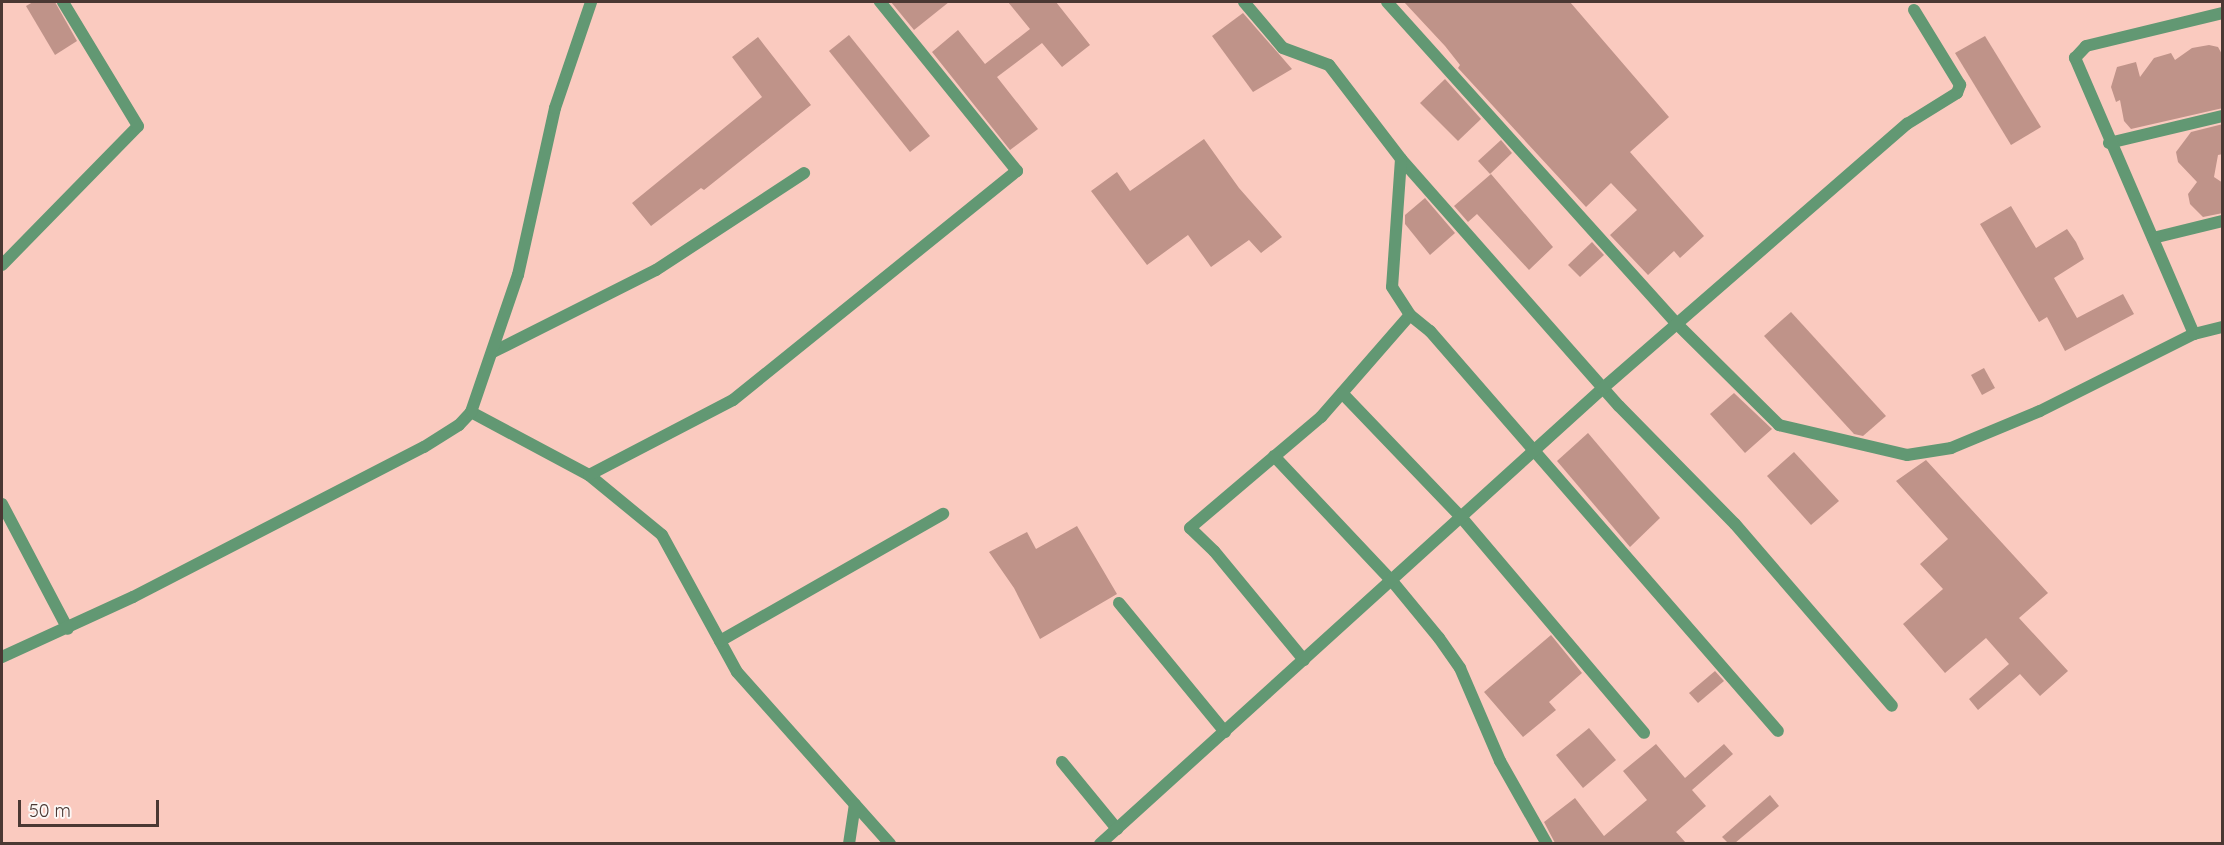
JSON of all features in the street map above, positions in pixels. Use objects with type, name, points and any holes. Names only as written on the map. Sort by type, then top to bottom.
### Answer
[{"type":"street","points":[[2,265],[138,126],[63,2]]},
{"type":"street","points":[[2,657],[68,629],[424,447],[445,436],[471,412],[518,275],[555,108],[591,2]]},
{"type":"street","points":[[589,475],[733,400],[1017,171],[880,2]]},
{"type":"street","points":[[1244,2],[1283,48],[1329,65],[1401,159],[1603,388],[1736,524],[1892,706]]},
{"type":"street","points":[[1387,2],[1677,324],[1779,425],[1906,455],[1951,448],[2030,415],[2194,334],[2223,327]]},
{"type":"street","points":[[1100,843],[1226,732],[1603,388],[1907,124],[1957,93],[1960,85],[1914,10]]},
{"type":"street","points":[[2194,334],[2109,143],[2075,58],[2086,46],[2223,13]]},
{"type":"street","points":[[2109,143],[2223,116]]},
{"type":"street","points":[[1401,159],[1392,287],[1410,315],[1430,331],[1778,731]]},
{"type":"street","points":[[493,352],[516,344],[656,270],[804,173]]},
{"type":"street","points":[[2153,238],[2223,221]]},
{"type":"street","points":[[1304,660],[1214,551],[1190,528],[1321,417],[1410,315]]},
{"type":"street","points":[[1342,393],[1461,517],[1644,733]]},
{"type":"street","points":[[471,412],[589,475],[662,535],[737,672],[890,843]]},
{"type":"street","points":[[1274,456],[1392,580],[1460,668],[1500,761],[1547,843]]},
{"type":"street","points":[[2,504],[68,629]]},
{"type":"street","points":[[720,641],[943,514]]},
{"type":"street","points":[[1119,603],[1226,732]]},
{"type":"street","points":[[1062,762],[1117,829]]},
{"type":"street","points":[[849,843],[855,804]]},
{"type":"building","points":[[33,2],[55,2],[77,41],[55,55],[26,6]]},
{"type":"building","points":[[891,2],[949,2],[914,30]]},
{"type":"building","points":[[1008,2],[1056,2],[1090,45],[1062,67],[1042,43],[997,77],[1038,129],[1010,150],[932,52],[958,30],[985,64],[1030,29]]},
{"type":"building","points":[[1404,2],[1570,2],[1669,117],[1630,152],[1704,236],[1680,258],[1674,251],[1648,275],[1610,235],[1637,210],[1611,183],[1586,207],[1458,68],[1460,65],[1445,46]]},
{"type":"building","points":[[1243,13],[1292,69],[1253,92],[1212,36]]},
{"type":"building","points":[[849,35],[930,136],[910,152],[829,51]]},
{"type":"building","points":[[1985,36],[2041,127],[2011,145],[1955,53]]},
{"type":"building","points":[[758,37],[811,105],[704,190],[701,188],[651,226],[632,203],[762,97],[732,57]]},
{"type":"building","points":[[2209,45],[2218,47],[2223,56],[2223,108],[2131,129],[2124,121],[2120,100],[2116,102],[2111,87],[2117,67],[2136,62],[2140,77],[2154,58],[2171,53],[2175,60],[2192,48]]},
{"type":"building","points":[[1445,79],[1481,119],[1458,141],[1420,103]]},
{"type":"building","points":[[2223,124],[2223,154],[2218,155],[2214,177],[2223,183],[2223,213],[2203,217],[2190,204],[2188,194],[2197,182],[2178,162],[2176,152],[2191,132]]},
{"type":"building","points":[[1204,139],[1239,188],[1282,237],[1261,253],[1249,240],[1211,267],[1188,235],[1147,265],[1091,191],[1117,172],[1130,191]]},
{"type":"building","points":[[1501,140],[1512,153],[1490,174],[1478,161]]},
{"type":"building","points":[[1491,174],[1553,247],[1529,270],[1477,214],[1468,222],[1454,206]]},
{"type":"building","points":[[1425,198],[1455,233],[1430,255],[1405,224],[1405,215]]},
{"type":"building","points":[[2011,206],[2036,248],[2067,229],[2076,242],[2084,259],[2054,278],[2077,318],[2123,294],[2134,314],[2065,351],[2047,317],[2039,322],[1980,224]]},
{"type":"building","points":[[1592,242],[1604,255],[1580,277],[1568,265]]},
{"type":"building","points":[[1791,312],[1886,416],[1863,436],[1854,434],[1764,336]]},
{"type":"building","points":[[1984,368],[1995,388],[1982,395],[1971,375]]},
{"type":"building","points":[[1734,393],[1772,429],[1745,453],[1710,414]]},
{"type":"building","points":[[1588,433],[1660,518],[1630,547],[1557,461]]},
{"type":"building","points":[[1794,452],[1839,501],[1811,525],[1767,476]]},
{"type":"building","points":[[1926,460],[2048,593],[2019,618],[2068,671],[2040,696],[2020,674],[1978,710],[1969,699],[2009,664],[1986,638],[1945,673],[1903,624],[1943,589],[1920,564],[1948,539],[1896,481]]},
{"type":"building","points":[[1077,526],[1117,594],[1040,639],[1014,588],[989,552],[1027,532],[1036,549]]},
{"type":"building","points":[[1551,635],[1582,673],[1549,702],[1556,710],[1523,737],[1484,692]]},
{"type":"building","points":[[1715,671],[1724,681],[1698,703],[1689,693]]},
{"type":"building","points":[[1589,728],[1616,760],[1583,788],[1556,755]]},
{"type":"building","points":[[1656,744],[1685,778],[1724,744],[1733,754],[1692,790],[1706,806],[1676,832],[1686,843],[1555,843],[1544,822],[1575,798],[1604,836],[1647,800],[1623,771]]},
{"type":"building","points":[[1770,795],[1779,806],[1735,843],[1728,843],[1722,837]]}]
